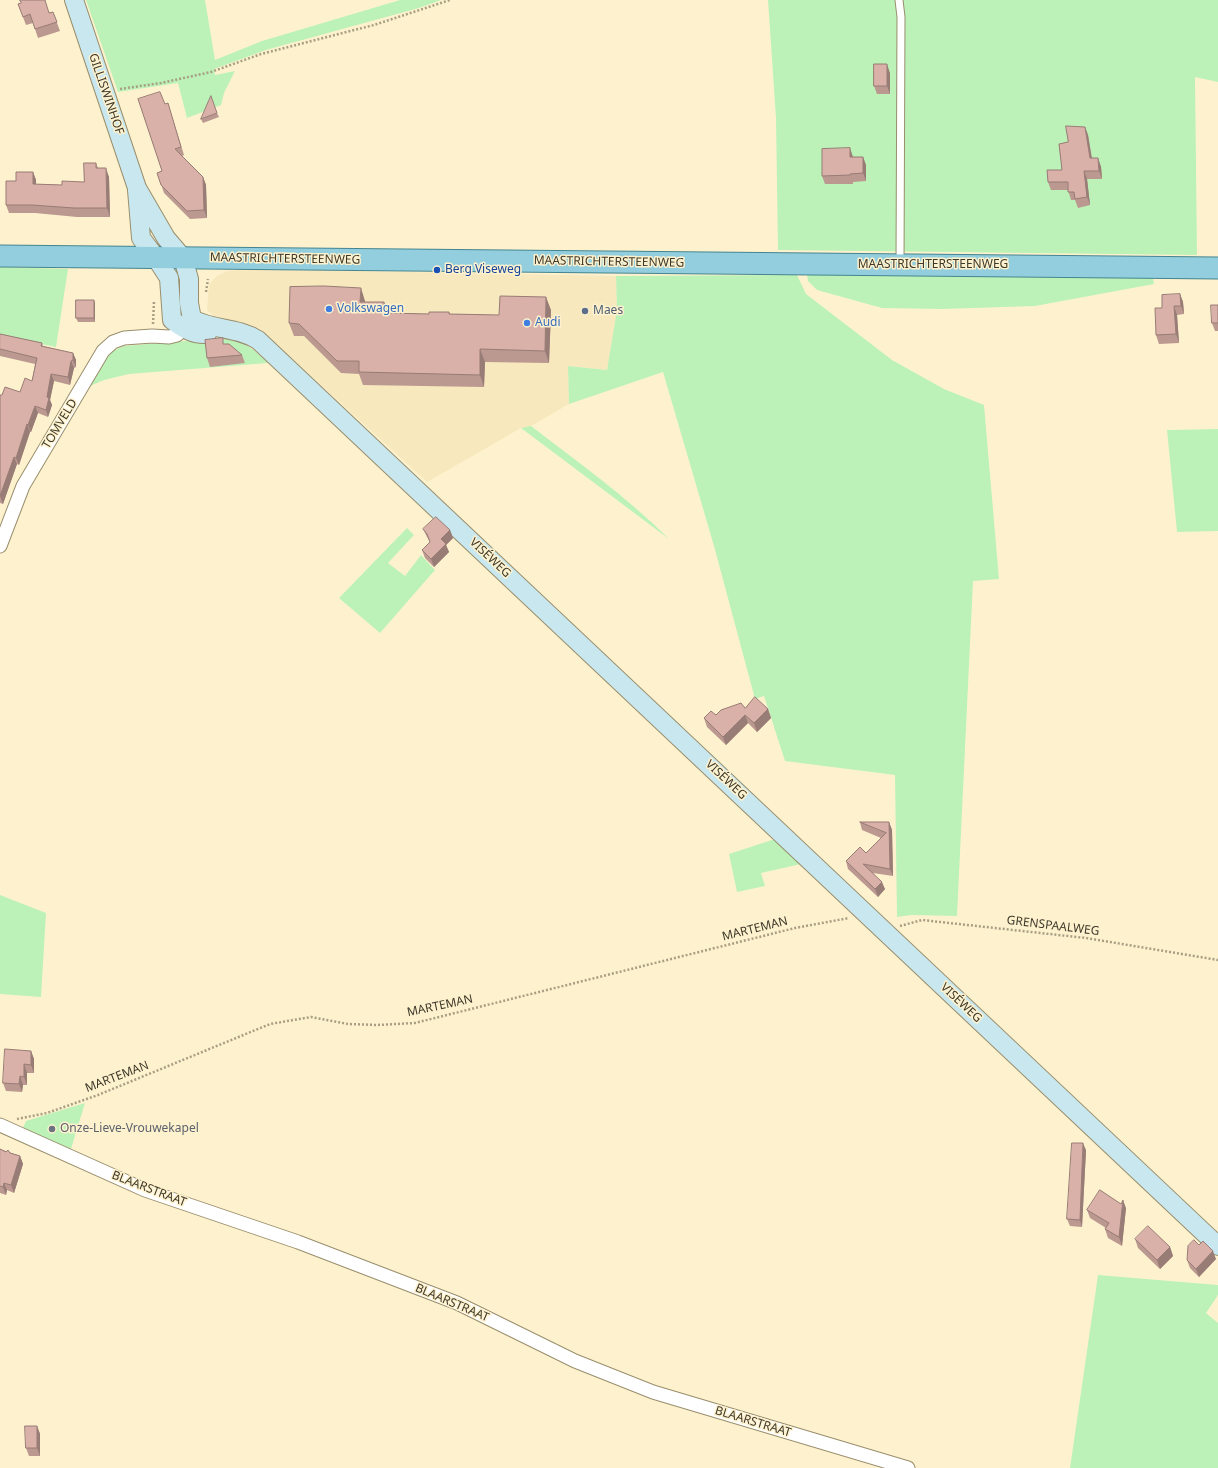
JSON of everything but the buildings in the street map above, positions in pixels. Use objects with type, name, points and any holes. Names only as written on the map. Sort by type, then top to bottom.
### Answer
[{"type":"main road","name":"GILLISWINHOF","points":[[74,0],[137,188],[166,238],[183,258],[189,279],[189,303],[182,323]]},
{"type":"main road","name":"GILLISWINHOF","points":[[137,188],[141,238],[169,278],[182,323]]},
{"type":"main road","name":"MAASTRICHTERSTEENWEG","points":[[0,256],[1218,268]]},
{"type":"main road","name":"VISÉWEG","points":[[182,323],[193,333],[206,335],[225,329],[238,330],[258,340],[1218,1246]]},
{"type":"street","points":[[152,336],[182,323]]},
{"type":"street","name":"TOMVELD","points":[[0,546],[23,486],[103,351],[113,342],[124,338],[152,336]]},
{"type":"street","name":"BLAARSTRAAT","points":[[0,1124],[146,1190],[298,1242],[457,1303],[575,1361],[653,1392],[908,1468]]},
{"type":"lane","points":[[899,0],[902,17],[900,266]]},
{"type":"path","points":[[105,91],[161,83],[211,72],[261,54],[374,25],[450,0]]},
{"type":"path","points":[[208,279],[212,277]]},
{"type":"path","points":[[152,336],[154,300]]},
{"type":"path","name":"MARTEMAN","points":[[14,1119],[47,1113],[98,1095],[270,1024],[311,1017],[348,1024],[377,1025],[415,1023],[795,928],[869,915]]},
{"type":"path","name":"GRENSPAALWEG","points":[[890,935],[900,926],[922,920],[1086,938],[1218,960]]},
{"type":"shaded area","points":[[248,269],[616,276],[617,310],[607,370],[568,366],[569,404],[531,426],[521,428],[427,482],[259,328],[214,316],[207,310],[209,284],[217,276],[227,271]]},
{"type":"green space","points":[[86,0],[205,0],[215,60],[262,41],[400,0],[441,0],[419,8],[266,50],[214,69],[215,75],[235,71],[224,93],[221,105],[187,118],[178,83],[118,92]]},
{"type":"green space","points":[[768,0],[1218,0],[1218,82],[1195,77],[1197,255],[778,250],[776,118]]},
{"type":"green space","points":[[0,267],[68,269],[56,347],[0,336]]},
{"type":"green space","points":[[807,274],[1153,278],[1154,284],[1035,306],[942,309],[882,308],[817,290],[808,281]]},
{"type":"green space","points":[[797,275],[806,294],[892,360],[944,389],[984,405],[999,579],[973,581],[957,916],[911,915],[897,917],[895,775],[785,761],[764,696],[755,699],[714,546],[663,372],[569,404],[568,366],[607,370],[617,310],[616,276]]},
{"type":"green space","points":[[221,338],[237,340],[254,350],[268,363],[129,374],[104,380],[90,386],[107,358],[113,351],[124,346]]},
{"type":"green space","points":[[531,426],[619,494],[669,539],[521,428]]},
{"type":"green space","points":[[1218,429],[1218,531],[1177,532],[1167,430]]},
{"type":"green space","points":[[407,528],[414,535],[388,563],[405,576],[421,555],[435,570],[380,633],[339,598]]},
{"type":"green space","points":[[775,839],[801,864],[761,873],[765,886],[737,892],[729,854]]},
{"type":"green space","points":[[0,895],[46,913],[41,997],[0,994]]},
{"type":"green space","points":[[85,1103],[71,1149],[29,1133],[23,1128],[26,1121]]},
{"type":"green space","points":[[1098,1275],[1218,1285],[1218,1295],[1206,1313],[1218,1323],[1218,1468],[1070,1468]]},
{"type":"place","name":"Berg Viseweg","points":[[437,270]]},
{"type":"place","name":"Volkswagen","points":[[329,309]]},
{"type":"place","name":"Maes","points":[[585,311]]},
{"type":"place","name":"Audi","points":[[527,323]]},
{"type":"place","name":"Onze-Lieve-Vrouwekapel","points":[[52,1129]]}]
